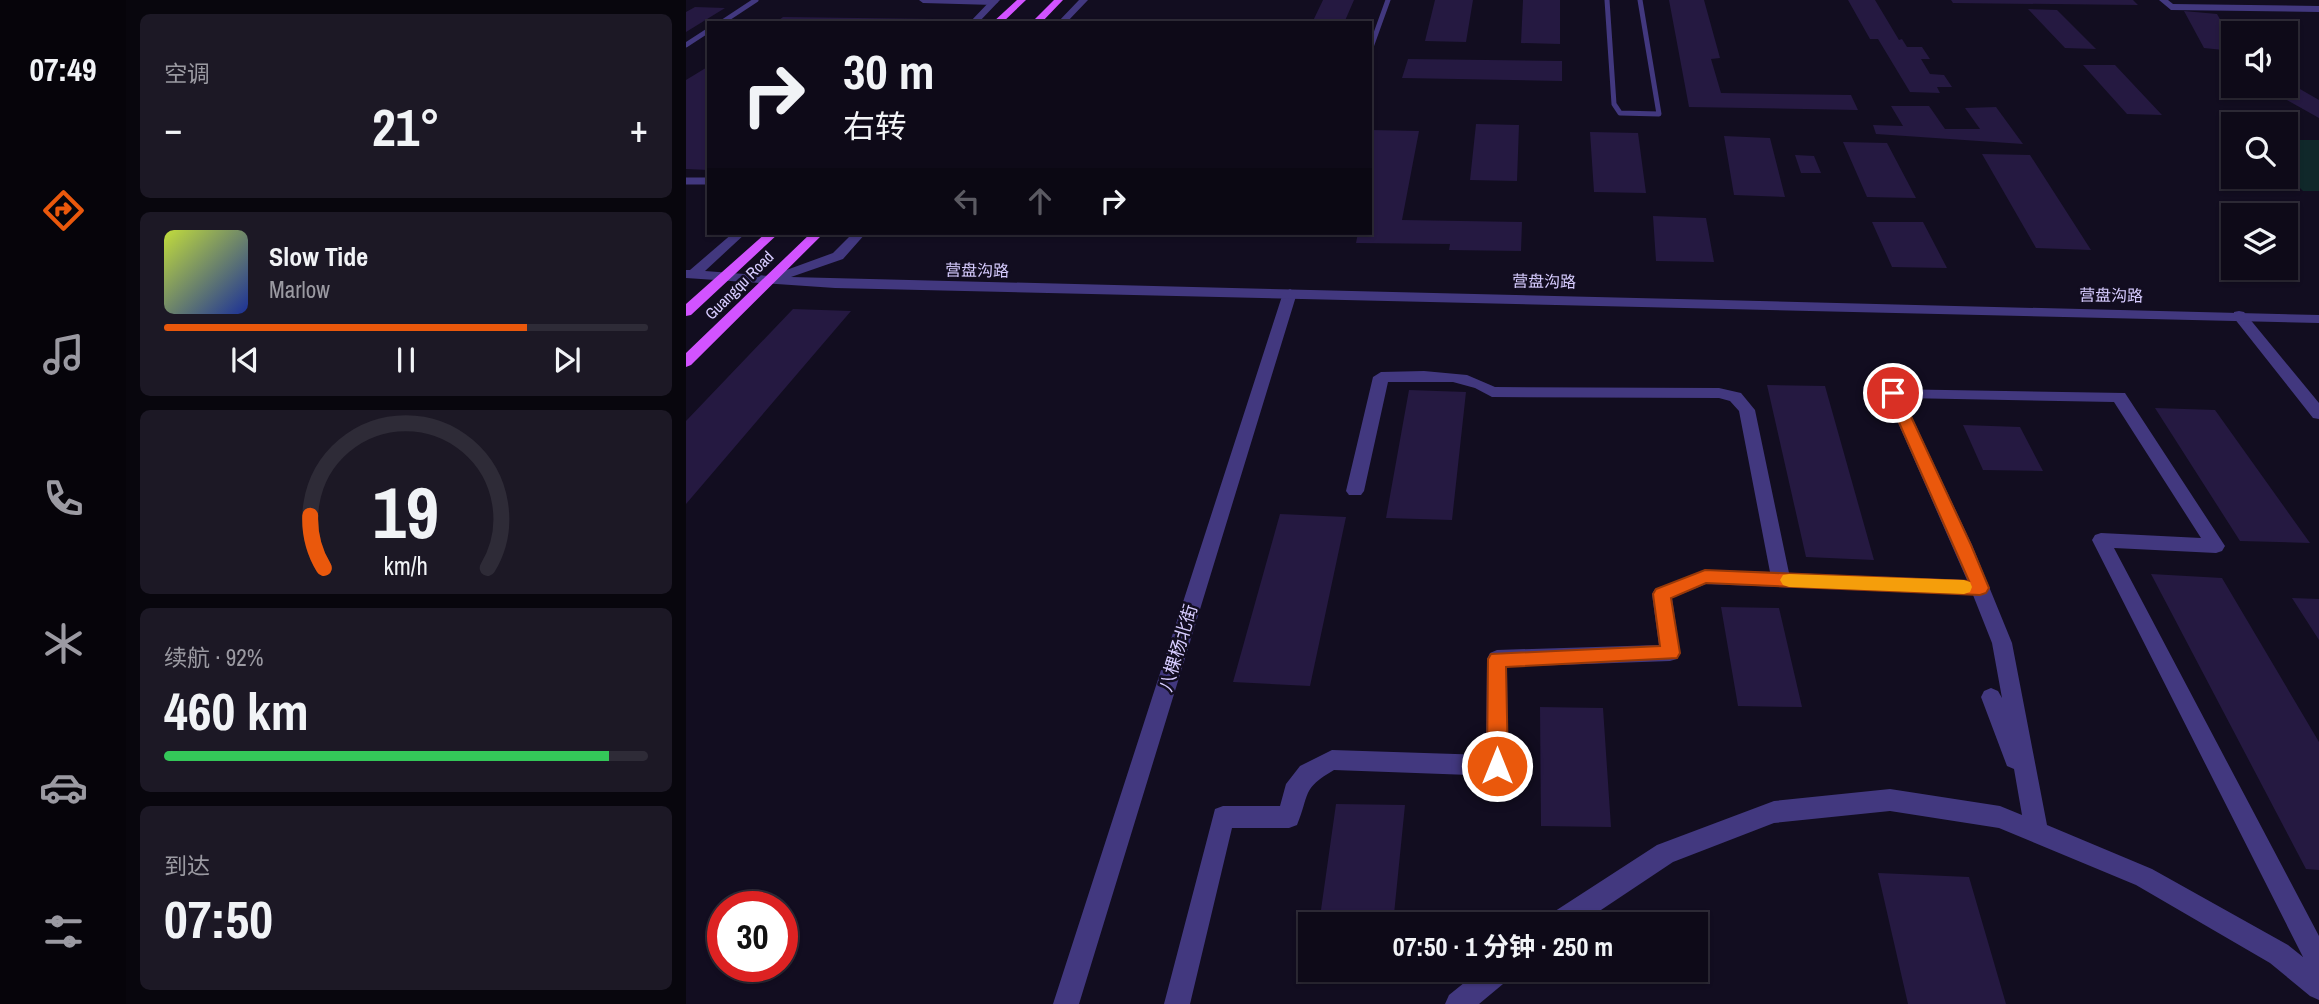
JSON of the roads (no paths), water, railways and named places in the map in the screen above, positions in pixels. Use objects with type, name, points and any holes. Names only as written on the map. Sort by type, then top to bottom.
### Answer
[{"type":"main road","points":[[998,21],[1022,0]]},
{"type":"main road","points":[[1037,21],[1059,0]]},
{"type":"main road","name":"Guangqu Road","points":[[686,312],[772,235]]},
{"type":"main road","name":"Guangqu Road","points":[[686,362],[815,235]]},
{"type":"street","points":[[923,0],[995,1]]},
{"type":"street","points":[[1063,21],[1084,0]]},
{"type":"street","points":[[2163,0],[2171,7],[2319,9]]},
{"type":"street","points":[[974,21],[995,1]]},
{"type":"street","points":[[690,274],[738,235]]},
{"type":"street","points":[[768,280],[838,256],[858,235]]},
{"type":"street","name":"营盘沟路","points":[[690,274],[835,285],[1290,293],[2319,319]]},
{"type":"street","name":"八棵杨北街","points":[[1066,1004],[1290,293]]},
{"type":"street","points":[[2239,316],[2319,414]]},
{"type":"street","points":[[1355,491],[1381,377],[1462,377],[1480,383],[1492,392],[1719,393],[1735,397],[1747,410],[1781,580]]},
{"type":"street","points":[[2037,832],[2003,643],[1963,545],[1893,393],[2119,397],[2217,546],[2101,540],[2319,962]]},
{"type":"street","points":[[1177,1004],[1223,817],[1289,817],[1294,792],[1308,774],[1332,760],[1497,766],[1497,659],[1670,653],[1662,594],[1705,576],[1980,588]]},
{"type":"street","points":[[1991,697],[2032,802]]},
{"type":"street","points":[[1576,912],[1665,853],[1774,812],[1890,800],[2000,817],[2144,877],[2279,954],[2319,987]]},
{"type":"street","points":[[1458,1004],[1485,982]]},
{"type":"lane","points":[[724,21],[756,0]]},
{"type":"lane","points":[[1372,44],[1388,0]]},
{"type":"lane","points":[[1607,0],[1615,104],[1619,113],[1659,114],[1640,0]]},
{"type":"lane","points":[[686,45],[707,31]]},
{"type":"lane","points":[[686,181],[707,181]]}]
